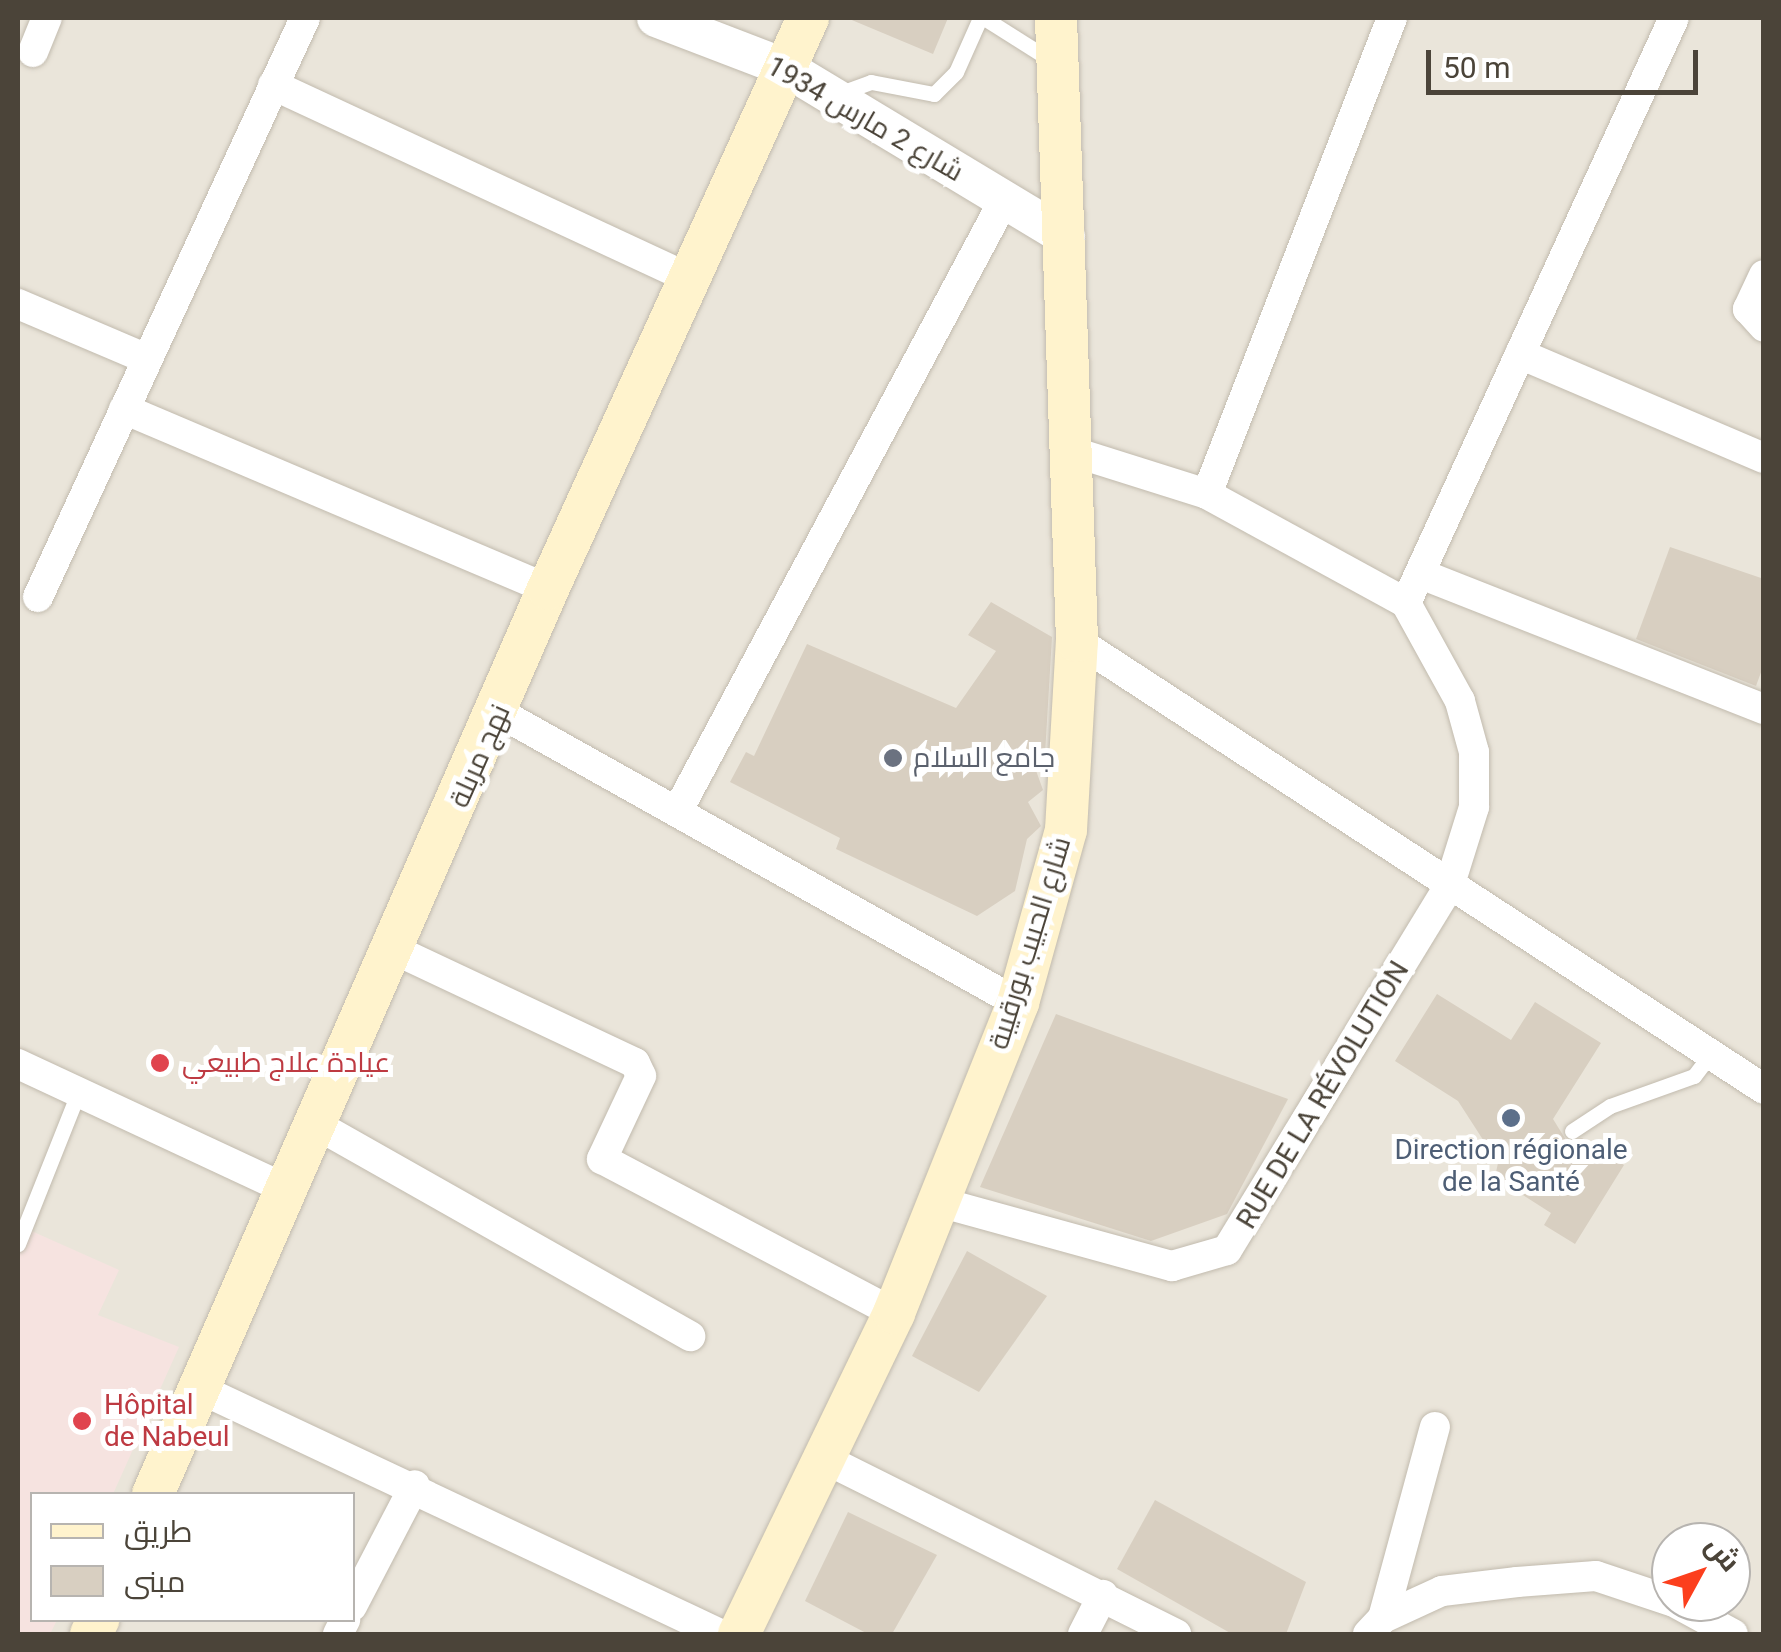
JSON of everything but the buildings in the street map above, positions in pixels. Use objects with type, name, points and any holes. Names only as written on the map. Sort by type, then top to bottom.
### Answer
[{"type":"main road","name":"نهج مربلة","points":[[154,1492],[500,713],[548,589],[808,18]]},
{"type":"main road","name":"شارع الحبيب بورقيبة","points":[[739,1634],[829,1460],[894,1313],[1018,1003],[1066,830],[1077,642],[1056,18]]},
{"type":"street","points":[[33,52],[46,18]]},
{"type":"street","points":[[38,597],[306,18]]},
{"type":"street","name":"شارع 2 مارس 1934","points":[[656,18],[786,68],[1066,237]]},
{"type":"street","points":[[1207,494],[1392,18]]},
{"type":"street","points":[[1071,451],[1207,494],[1406,603],[1674,18]]},
{"type":"street","points":[[273,84],[690,279]]},
{"type":"street","points":[[677,812],[1004,200]]},
{"type":"street","points":[[1764,274],[1748,309],[1764,326]]},
{"type":"street","points":[[18,304],[147,359]]},
{"type":"street","points":[[1520,354],[1764,458]]},
{"type":"street","points":[[124,409],[548,589]]},
{"type":"street","points":[[1421,574],[1764,709]]},
{"type":"street","name":"RUE DE LA RÉVOLUTION","points":[[939,1202],[1172,1266],[1216,1258],[1240,1235],[1449,887],[1474,807],[1474,752],[1435,646],[1406,603]]},
{"type":"street","points":[[1077,642],[1764,1089]]},
{"type":"street","points":[[500,713],[1018,1003]]},
{"type":"street","points":[[395,950],[634,1063],[641,1076],[602,1158],[894,1313]]},
{"type":"street","points":[[18,1064],[288,1190]]},
{"type":"street","points":[[317,1126],[690,1336]]},
{"type":"street","points":[[200,1388],[414,1485],[720,1634]]},
{"type":"street","points":[[1376,1626],[1435,1427]]},
{"type":"street","points":[[829,1460],[1176,1634]]},
{"type":"street","points":[[355,1600],[414,1485]]},
{"type":"street","points":[[1376,1626],[1442,1592],[1562,1578],[1596,1576],[1651,1594]]},
{"type":"street","points":[[1083,1634],[1103,1596]]},
{"type":"street","points":[[1711,1622],[1733,1634]]},
{"type":"lane","points":[[830,98],[871,82],[934,94],[956,72],[982,18],[1058,65]]},
{"type":"lane","points":[[1572,1131],[1610,1106],[1694,1076],[1710,1055]]},
{"type":"lane","points":[[18,1244],[78,1092]]},
{"type":"shaded area","points":[[18,18],[1763,18],[1763,1634],[18,1634]]},
{"type":"shaded area","name":"Hôpital de Nabeul","points":[[18,1225],[119,1270],[98,1315],[179,1347],[114,1492],[30,1492],[30,1622],[56,1622],[50,1634],[18,1634]]},
{"type":"place","name":"جامع السلام","points":[[893,758]]},
{"type":"place","name":"عيادة علاج طبيعي","points":[[160,1063]]},
{"type":"place","name":"Direction régionale de la Santé","points":[[1511,1118]]},
{"type":"place","name":"Hôpital de Nabeul","points":[[82,1421]]}]
